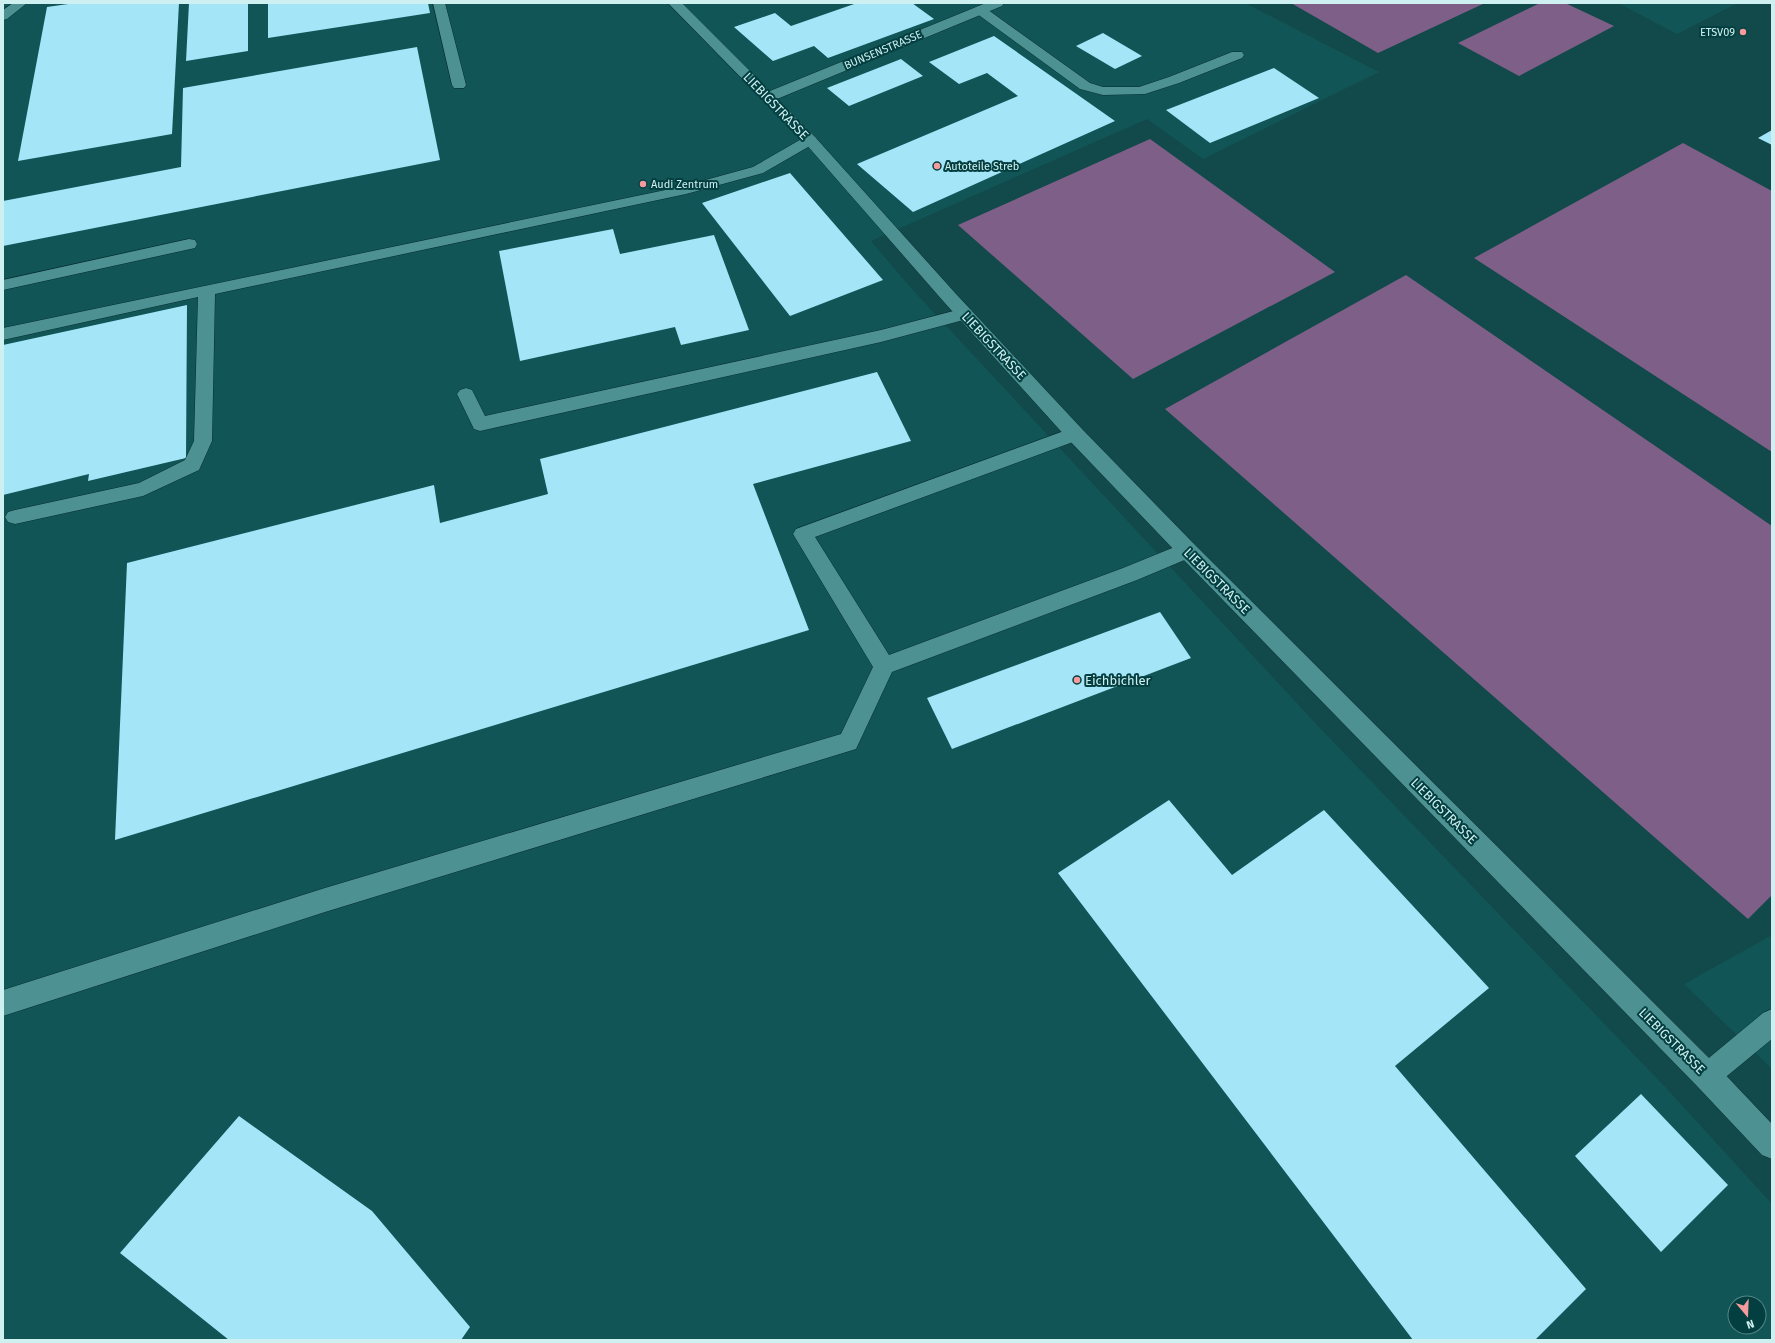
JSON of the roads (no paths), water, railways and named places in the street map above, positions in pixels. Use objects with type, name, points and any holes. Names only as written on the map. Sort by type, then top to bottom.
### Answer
[{"type":"street","name":"LIEBIGSTRASSE","points":[[675,3],[810,140],[965,314],[1075,434],[1187,550],[1707,1076],[1772,1145]]},
{"type":"street","name":"BUNSENSTRASSE","points":[[769,98],[997,3]]},
{"type":"lane","points":[[3,16],[21,3]]},
{"type":"lane","points":[[439,3],[459,84]]},
{"type":"lane","points":[[980,10],[1085,86],[1103,91],[1140,91],[1174,80],[1237,55]]},
{"type":"lane","points":[[3,334],[681,191],[758,170],[810,140]]},
{"type":"lane","points":[[3,284],[189,244]]},
{"type":"lane","points":[[15,517],[143,489],[192,465],[203,441],[207,290]]},
{"type":"lane","points":[[466,394],[480,424],[881,336],[965,314]]},
{"type":"lane","points":[[884,666],[803,534],[1075,434]]},
{"type":"lane","points":[[3,1003],[325,900],[848,742],[884,666],[1130,574],[1187,550]]},
{"type":"lane","points":[[1707,1076],[1772,1022]]},
{"type":"place","name":"ETSV09","points":[[1743,32]]},
{"type":"place","name":"Autoteile Streb","points":[[937,166]]},
{"type":"place","name":"Audi Zentrum","points":[[643,184]]},
{"type":"place","name":"Eichbichler","points":[[1077,680]]}]
